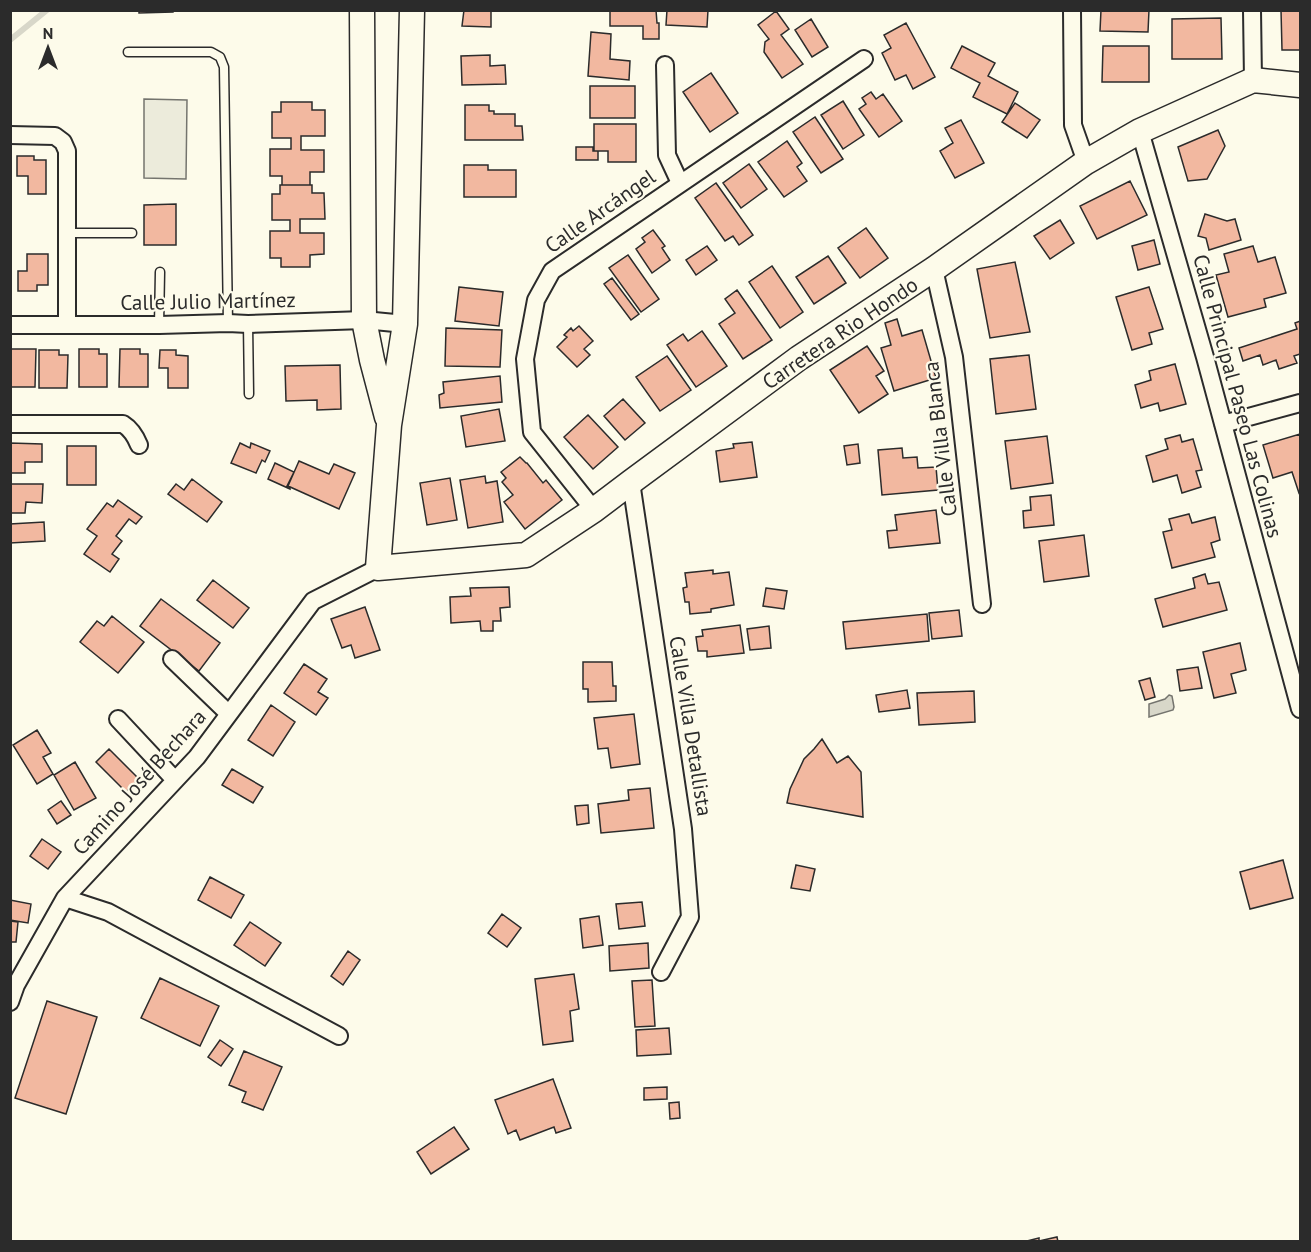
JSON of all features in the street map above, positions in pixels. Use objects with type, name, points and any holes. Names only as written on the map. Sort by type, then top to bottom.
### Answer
[{"type":"street","points":[[362,10],[364,320],[389,426]]},
{"type":"street","points":[[378,568],[389,426],[405,324],[412,10]]},
{"type":"street","points":[[1072,10],[1073,126],[1086,162]]},
{"type":"street","points":[[1252,10],[1253,80],[1300,85]]},
{"type":"street","name":"Calle Arcángel","points":[[594,510],[532,432],[525,359],[536,300],[552,271],[864,59]]},
{"type":"street","points":[[665,65],[667,155],[680,183]]},
{"type":"street","name":"Carretera Rio Hondo","points":[[378,568],[526,555],[594,510],[800,358],[934,269],[1086,162],[1140,131],[1253,80]]},
{"type":"street","name":"Calle Principal Paseo Las Colinas","points":[[1140,131],[1300,707]]},
{"type":"street","points":[[10,135],[55,135],[63,142],[67,151],[68,325]]},
{"type":"street","name":"Calle Villa Blanca","points":[[934,269],[954,357],[982,604]]},
{"type":"street","name":"Calle Julio Martínez","points":[[10,325],[248,324],[364,320],[405,324]]},
{"type":"street","points":[[1223,424],[1300,403]]},
{"type":"street","points":[[10,424],[123,424],[130,428],[139,445]]},
{"type":"street","name":"Calle Villa Detallista","points":[[631,482],[683,829],[690,917],[661,972]]},
{"type":"street","name":"Camino José Bechara","points":[[10,1002],[16,985],[65,898],[197,757],[313,601],[378,568]]},
{"type":"street","points":[[172,659],[229,714]]},
{"type":"street","points":[[118,719],[175,780]]},
{"type":"street","points":[[65,898],[108,912],[339,1036]]},
{"type":"lane","points":[[128,52],[211,52],[220,57],[224,67],[228,323]]},
{"type":"lane","points":[[68,233],[132,233]]},
{"type":"lane","points":[[159,325],[160,272]]},
{"type":"lane","points":[[248,324],[249,394]]},
{"type":"shaded area","points":[[144,99],[187,100],[186,179],[144,178]]},
{"type":"shaded area","points":[[1169,695],[1172,696],[1173,710],[1149,717],[1149,704],[1165,699]]},
{"type":"building","points":[[139,10],[173,10],[173,12],[139,13]]},
{"type":"building","points":[[464,10],[491,10],[491,27],[462,26]]},
{"type":"building","points":[[610,10],[656,10],[659,39],[643,39],[643,26],[610,26]]},
{"type":"building","points":[[667,10],[708,10],[707,27],[666,25]]},
{"type":"building","points":[[1101,10],[1149,10],[1148,32],[1100,31]]},
{"type":"building","points":[[1281,10],[1300,10],[1300,50],[1282,50]]},
{"type":"building","points":[[776,11],[789,29],[781,35],[803,64],[782,78],[764,52],[765,42],[769,39],[758,25]]},
{"type":"building","points":[[1221,18],[1222,59],[1172,59],[1172,19]]},
{"type":"building","points":[[811,19],[828,47],[812,57],[795,30]]},
{"type":"building","points":[[906,23],[935,77],[913,89],[906,75],[895,80],[882,53],[891,48],[884,35]]},
{"type":"building","points":[[591,32],[611,34],[610,59],[630,61],[629,80],[588,76]]},
{"type":"building","points":[[962,46],[995,63],[988,76],[1018,92],[1007,114],[973,97],[980,83],[951,68]]},
{"type":"building","points":[[1103,46],[1149,46],[1149,82],[1102,82]]},
{"type":"building","points":[[490,55],[490,66],[505,65],[506,84],[462,85],[461,56]]},
{"type":"building","points":[[711,73],[738,113],[710,132],[683,92]]},
{"type":"building","points":[[590,86],[635,86],[635,118],[590,118]]},
{"type":"building","points":[[871,92],[876,99],[883,94],[902,121],[879,137],[859,109],[866,104],[862,98]]},
{"type":"building","points":[[843,101],[864,135],[843,149],[821,115]]},
{"type":"building","points":[[281,102],[312,102],[312,110],[325,110],[325,136],[301,136],[301,150],[324,150],[324,172],[310,172],[310,185],[282,185],[282,176],[270,176],[270,149],[291,149],[291,138],[272,138],[272,112],[281,112]]},
{"type":"building","points":[[1015,103],[1040,120],[1027,138],[1002,122]]},
{"type":"building","points":[[465,105],[489,105],[489,111],[494,111],[494,114],[515,114],[515,126],[522,126],[523,140],[465,140]]},
{"type":"building","points":[[815,117],[843,159],[821,173],[793,132]]},
{"type":"building","points":[[961,120],[984,163],[955,178],[940,151],[953,143],[945,128]]},
{"type":"building","points":[[594,124],[636,124],[636,162],[608,162],[608,151],[594,151]]},
{"type":"building","points":[[1218,130],[1225,146],[1207,179],[1188,181],[1178,147]]},
{"type":"building","points":[[787,141],[802,163],[797,167],[807,181],[784,197],[758,162]]},
{"type":"building","points":[[576,147],[593,147],[593,151],[598,151],[598,160],[576,160]]},
{"type":"building","points":[[17,156],[34,156],[34,160],[46,160],[46,194],[28,194],[28,176],[17,176]]},
{"type":"building","points":[[749,164],[767,189],[741,208],[723,183]]},
{"type":"building","points":[[464,165],[488,165],[488,170],[516,170],[516,197],[464,197]]},
{"type":"building","points":[[1130,181],[1147,215],[1097,239],[1080,206]]},
{"type":"building","points":[[716,183],[753,235],[739,245],[733,236],[725,241],[695,198]]},
{"type":"building","points":[[280,185],[312,185],[312,193],[324,193],[325,219],[300,219],[300,233],[324,233],[324,254],[310,255],[310,267],[281,267],[281,258],[270,258],[270,231],[290,231],[290,220],[272,220],[272,194],[280,194]]},
{"type":"building","points":[[176,204],[176,245],[144,245],[144,205]]},
{"type":"building","points":[[1205,214],[1227,221],[1235,219],[1241,240],[1209,250],[1206,238],[1198,236]]},
{"type":"building","points":[[1060,220],[1074,243],[1050,259],[1034,236]]},
{"type":"building","points":[[866,228],[888,258],[860,278],[838,248]]},
{"type":"building","points":[[653,230],[665,246],[662,248],[670,260],[652,273],[636,249],[645,242],[642,238]]},
{"type":"building","points":[[1154,240],[1160,264],[1138,270],[1132,246]]},
{"type":"building","points":[[707,246],[717,260],[696,275],[686,260]]},
{"type":"building","points":[[1253,246],[1258,262],[1275,257],[1286,293],[1264,299],[1266,307],[1228,317],[1216,275],[1229,272],[1224,254]]},
{"type":"building","points":[[27,254],[48,254],[48,285],[37,285],[37,291],[18,291],[18,271],[27,271]]},
{"type":"building","points":[[628,255],[659,299],[641,312],[609,268]]},
{"type":"building","points":[[828,256],[846,283],[814,304],[796,277]]},
{"type":"building","points":[[1015,262],[1030,332],[990,338],[977,269]]},
{"type":"building","points":[[772,266],[803,312],[780,328],[749,282]]},
{"type":"building","points":[[612,278],[639,314],[631,320],[604,284]]},
{"type":"building","points":[[459,287],[503,292],[499,326],[455,321]]},
{"type":"building","points":[[1149,287],[1163,329],[1149,333],[1152,344],[1132,350],[1116,297]]},
{"type":"building","points":[[737,290],[772,340],[743,359],[719,324],[735,313],[725,299]]},
{"type":"building","points":[[897,319],[902,336],[922,330],[936,378],[894,391],[881,348],[891,345],[885,323]]},
{"type":"building","points":[[1300,321],[1300,354],[1294,356],[1297,363],[1279,369],[1276,360],[1263,365],[1260,355],[1243,361],[1239,348],[1297,329],[1295,323]]},
{"type":"building","points":[[579,326],[593,341],[584,349],[590,355],[577,367],[557,347],[567,337],[564,335],[571,328],[573,331]]},
{"type":"building","points":[[446,328],[502,330],[500,367],[445,366]]},
{"type":"building","points":[[702,331],[727,366],[696,387],[667,345],[683,334],[688,341]]},
{"type":"building","points":[[867,346],[884,371],[876,376],[888,394],[859,413],[830,370]]},
{"type":"building","points":[[11,349],[36,349],[35,387],[10,387]]},
{"type":"building","points":[[79,349],[99,349],[99,354],[107,354],[107,387],[79,387]]},
{"type":"building","points":[[120,349],[140,349],[140,354],[148,354],[148,387],[119,387]]},
{"type":"building","points":[[39,350],[59,350],[59,355],[68,355],[67,388],[39,388]]},
{"type":"building","points":[[160,350],[176,350],[176,355],[188,356],[188,388],[168,388],[168,368],[159,368]]},
{"type":"building","points":[[1029,355],[1036,409],[996,414],[990,359]]},
{"type":"building","points":[[667,356],[691,390],[660,411],[636,377]]},
{"type":"building","points":[[1175,364],[1186,404],[1160,411],[1158,403],[1141,408],[1135,385],[1151,380],[1149,371]]},
{"type":"building","points":[[340,365],[341,409],[317,410],[317,400],[286,401],[285,366]]},
{"type":"building","points":[[500,376],[502,402],[440,408],[439,395],[444,393],[443,382]]},
{"type":"building","points":[[623,399],[645,423],[625,440],[604,416]]},
{"type":"building","points":[[499,409],[505,441],[466,447],[461,416]]},
{"type":"building","points":[[588,415],[618,447],[593,469],[564,437]]},
{"type":"building","points":[[1300,434],[1299,493],[1292,472],[1273,478],[1263,445]]},
{"type":"building","points":[[1180,435],[1182,442],[1193,439],[1202,470],[1196,471],[1201,487],[1182,493],[1177,475],[1153,482],[1146,456],[1168,449],[1165,439]]},
{"type":"building","points":[[1047,436],[1053,483],[1011,489],[1005,441]]},
{"type":"building","points":[[752,442],[757,477],[720,482],[716,451],[734,448],[733,444]]},
{"type":"building","points":[[10,443],[42,444],[42,462],[25,462],[25,473],[10,473]]},
{"type":"building","points":[[240,443],[250,448],[251,443],[270,451],[265,462],[262,460],[256,473],[231,463]]},
{"type":"building","points":[[858,444],[860,463],[847,465],[844,446]]},
{"type":"building","points":[[67,446],[96,446],[96,485],[67,485]]},
{"type":"building","points":[[902,448],[903,458],[917,457],[918,468],[936,467],[938,490],[882,495],[878,450]]},
{"type":"building","points":[[520,457],[543,483],[546,480],[562,500],[525,529],[504,502],[513,495],[502,482],[506,478],[501,472]]},
{"type":"building","points":[[299,461],[329,474],[334,464],[355,473],[339,509],[288,486]]},
{"type":"building","points":[[275,463],[294,472],[287,486],[290,489],[268,479]]},
{"type":"building","points":[[485,476],[486,483],[497,481],[503,522],[468,528],[460,480]]},
{"type":"building","points":[[450,478],[457,520],[427,525],[420,483]]},
{"type":"building","points":[[192,479],[222,502],[207,522],[168,494],[176,484],[184,490]]},
{"type":"building","points":[[10,484],[43,484],[42,503],[26,502],[25,513],[10,513]]},
{"type":"building","points":[[1051,495],[1054,525],[1024,528],[1023,511],[1031,510],[1030,497]]},
{"type":"building","points":[[118,500],[142,517],[136,524],[129,519],[116,536],[122,541],[112,554],[119,559],[110,572],[84,554],[97,536],[87,529],[107,503],[113,507]]},
{"type":"building","points":[[936,510],[940,543],[889,548],[887,531],[897,530],[895,515]]},
{"type":"building","points":[[1189,514],[1192,523],[1215,517],[1220,540],[1211,543],[1215,557],[1172,568],[1163,532],[1172,530],[1169,519]]},
{"type":"building","points":[[44,522],[45,541],[10,543],[10,524]]},
{"type":"building","points":[[1084,535],[1089,576],[1044,582],[1039,541]]},
{"type":"building","points":[[713,570],[713,574],[729,572],[734,605],[711,609],[711,612],[690,614],[689,602],[685,602],[683,588],[687,587],[685,573]]},
{"type":"building","points":[[1205,574],[1208,584],[1219,582],[1227,610],[1163,627],[1155,599],[1195,588],[1193,578]]},
{"type":"building","points":[[213,580],[249,608],[233,628],[197,600]]},
{"type":"building","points":[[509,587],[510,607],[500,608],[501,621],[493,621],[493,631],[481,631],[480,621],[451,623],[450,597],[471,596],[470,588]]},
{"type":"building","points":[[766,588],[787,591],[784,609],[763,606]]},
{"type":"building","points":[[161,599],[220,643],[199,671],[140,626]]},
{"type":"building","points":[[365,607],[380,650],[355,658],[351,645],[342,648],[331,619]]},
{"type":"building","points":[[959,610],[962,636],[932,639],[929,613]]},
{"type":"building","points":[[927,614],[929,641],[846,649],[843,622]]},
{"type":"building","points":[[112,616],[144,642],[118,673],[80,642],[97,621],[104,626]]},
{"type":"building","points":[[740,625],[744,653],[707,657],[707,651],[698,651],[696,637],[703,636],[702,630]]},
{"type":"building","points":[[769,626],[771,648],[750,650],[747,629]]},
{"type":"building","points":[[1240,643],[1246,670],[1231,674],[1236,693],[1214,698],[1203,652]]},
{"type":"building","points":[[583,662],[612,662],[616,701],[588,702],[588,689],[583,689]]},
{"type":"building","points":[[304,664],[327,679],[318,692],[328,698],[316,715],[284,693]]},
{"type":"building","points":[[1198,667],[1202,688],[1180,691],[1177,670]]},
{"type":"building","points":[[1150,678],[1155,697],[1145,700],[1139,681]]},
{"type":"building","points":[[907,690],[910,708],[879,712],[876,695]]},
{"type":"building","points":[[974,691],[975,722],[919,725],[917,693]]},
{"type":"building","points":[[271,705],[295,722],[273,756],[248,740]]},
{"type":"building","points":[[634,714],[640,764],[611,768],[608,748],[598,749],[594,718]]},
{"type":"building","points":[[37,730],[51,753],[43,757],[53,774],[37,784],[13,745]]},
{"type":"building","points":[[822,739],[837,763],[848,756],[861,772],[863,817],[787,803],[790,789],[804,759]]},
{"type":"building","points":[[109,749],[139,779],[126,792],[96,762]]},
{"type":"building","points":[[75,762],[96,798],[74,810],[54,775]]},
{"type":"building","points":[[232,769],[263,787],[253,803],[222,785]]},
{"type":"building","points":[[650,788],[654,828],[601,833],[598,804],[629,800],[628,790]]},
{"type":"building","points":[[61,801],[71,815],[57,824],[48,810]]},
{"type":"building","points":[[588,805],[589,823],[577,825],[575,806]]},
{"type":"building","points":[[42,839],[61,852],[48,869],[30,856]]},
{"type":"building","points":[[1283,860],[1293,898],[1250,909],[1240,872]]},
{"type":"building","points":[[796,865],[815,869],[810,891],[791,888]]},
{"type":"building","points":[[210,877],[244,895],[231,918],[198,900]]},
{"type":"building","points":[[10,900],[31,904],[28,923],[10,920]]},
{"type":"building","points":[[642,902],[645,926],[619,929],[616,904]]},
{"type":"building","points":[[502,914],[521,928],[507,947],[488,933]]},
{"type":"building","points":[[599,916],[603,945],[583,948],[580,919]]},
{"type":"building","points":[[10,921],[18,922],[16,942],[10,942]]},
{"type":"building","points":[[250,922],[281,943],[265,966],[234,945]]},
{"type":"building","points":[[648,943],[649,968],[610,971],[609,946]]},
{"type":"building","points":[[348,951],[360,960],[343,985],[331,976]]},
{"type":"building","points":[[574,974],[579,1009],[570,1011],[573,1041],[543,1045],[535,979]]},
{"type":"building","points":[[160,978],[219,1006],[200,1046],[141,1018]]},
{"type":"building","points":[[652,980],[655,1026],[635,1027],[632,981]]},
{"type":"building","points":[[47,1001],[97,1017],[66,1114],[15,1098]]},
{"type":"building","points":[[669,1028],[671,1054],[637,1056],[636,1030]]},
{"type":"building","points":[[220,1040],[233,1049],[221,1066],[208,1057]]},
{"type":"building","points":[[244,1051],[282,1067],[263,1110],[242,1102],[246,1092],[229,1085]]},
{"type":"building","points":[[553,1079],[571,1128],[556,1133],[554,1127],[520,1140],[516,1130],[508,1134],[495,1100]]},
{"type":"building","points":[[667,1087],[667,1099],[644,1100],[644,1088]]},
{"type":"building","points":[[679,1102],[680,1118],[670,1119],[669,1103]]},
{"type":"building","points":[[454,1127],[469,1149],[431,1174],[417,1152]]},
{"type":"building","points":[[1057,1237],[1058,1242],[1023,1242],[1039,1238],[1039,1241]]},
{"type":"waterway","points":[[10,40],[47,10]]}]
